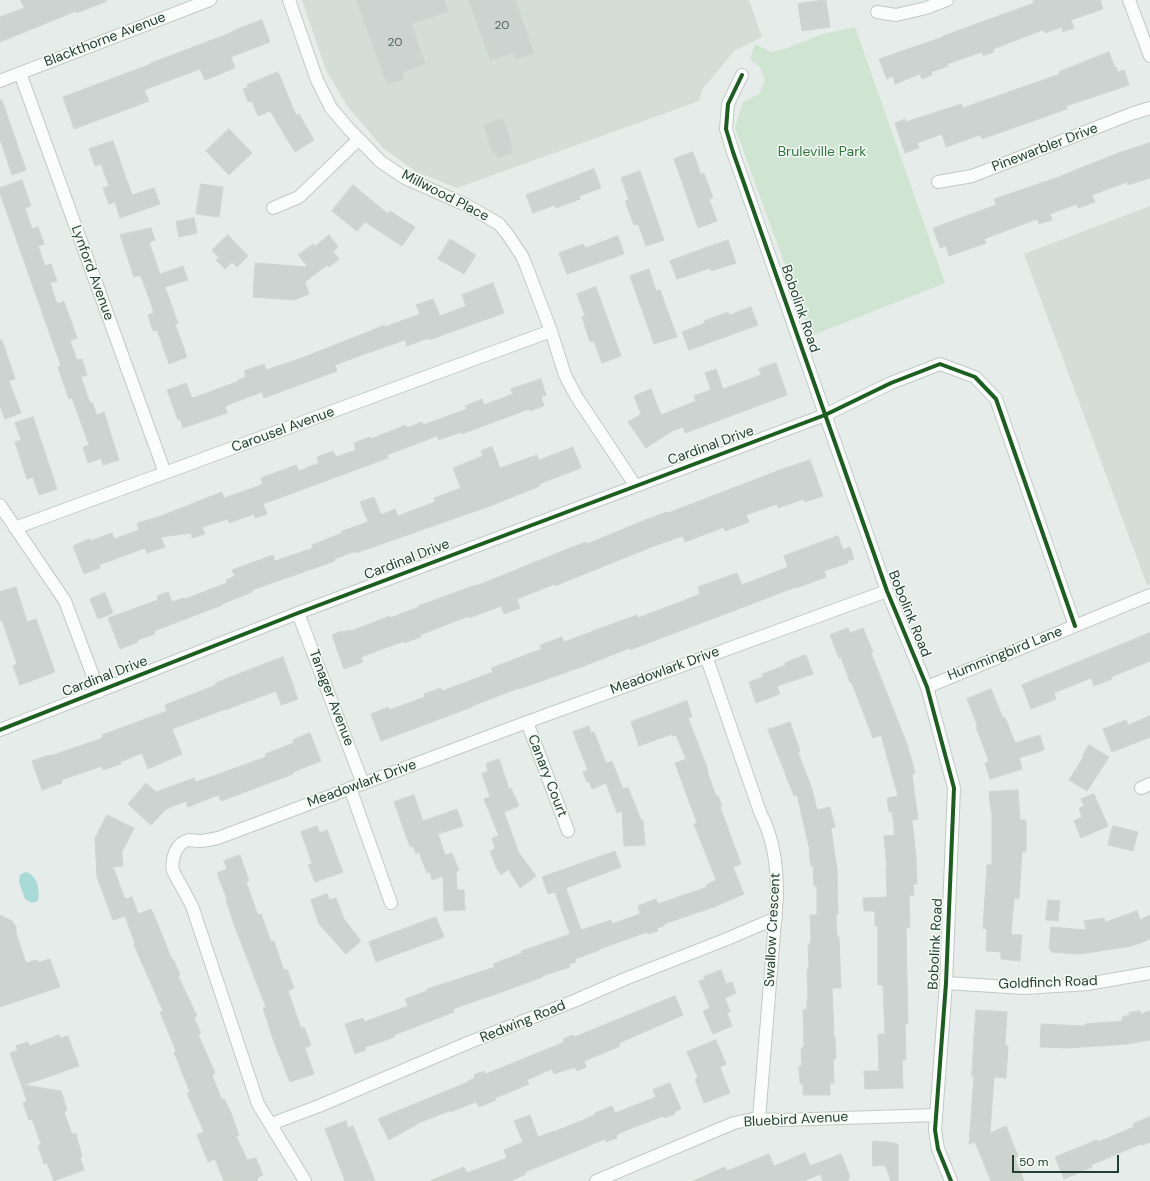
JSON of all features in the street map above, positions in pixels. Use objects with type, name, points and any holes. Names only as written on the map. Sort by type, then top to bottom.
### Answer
[{"type":"street","name":"Blackthorne Avenue","points":[[0,81],[210,0]]},
{"type":"street","name":"Millwood Place","points":[[289,0],[317,80],[331,108],[348,128],[381,162],[405,178],[466,205],[499,224],[522,256],[551,331],[565,374],[576,396],[636,485]]},
{"type":"street","points":[[877,12],[896,15],[926,8],[947,0]]},
{"type":"street","points":[[1129,0],[1150,56]]},
{"type":"street","name":"Lynford Avenue","points":[[20,73],[165,473]]},
{"type":"street","name":"Bobolink Road","points":[[742,75],[728,104],[726,129],[887,591],[927,686],[954,788],[946,983],[935,1130],[938,1149],[950,1181]]},
{"type":"street","name":"Pinewarbler Drive","points":[[938,182],[972,176],[1150,108]]},
{"type":"street","points":[[273,208],[299,197],[359,139]]},
{"type":"street","name":"Carousel Avenue","points":[[15,528],[551,331]]},
{"type":"street","name":"Cardinal Drive","points":[[0,730],[298,613],[636,485],[825,416],[891,383],[940,364],[975,377],[996,399],[1075,626]]},
{"type":"street","points":[[0,505],[65,601],[99,692]]},
{"type":"street","name":"Meadowlark Drive","points":[[305,1181],[258,1104],[192,906],[173,872],[172,867],[174,855],[180,845],[183,842],[190,840],[199,841],[218,838],[526,722],[887,591]]},
{"type":"street","name":"Hummingbird Lane","points":[[927,686],[1150,595]]},
{"type":"street","name":"Tanager Avenue","points":[[298,613],[363,784]]},
{"type":"street","name":"Swallow Crescent","points":[[706,656],[773,848],[777,866],[776,918],[759,1119]]},
{"type":"street","name":"Canary Court","points":[[526,722],[568,831]]},
{"type":"street","points":[[350,788],[391,903]]},
{"type":"street","name":"Redwing Road","points":[[271,1124],[319,1106],[470,1042],[776,918]]},
{"type":"street","name":"Goldfinch Road","points":[[946,983],[1024,988],[1088,984],[1150,973]]},
{"type":"street","name":"Bluebird Avenue","points":[[596,1181],[716,1131],[721,1127],[734,1123],[759,1119],[781,1120],[936,1115]]},
{"type":"shaded area","points":[[302,0],[749,0],[762,37],[734,51],[702,90],[699,101],[457,188],[415,171],[383,148],[347,106],[326,70]]},
{"type":"shaded area","points":[[1150,206],[1150,584],[1147,585],[1024,254]]},
{"type":"green space","name":"Bruleville Park","points":[[855,27],[945,283],[811,336],[735,128],[743,102],[759,94],[765,80],[760,67],[750,59],[755,44],[771,52],[787,48],[823,34]]},
{"type":"water","points":[[25,872],[29,873],[35,879],[38,887],[38,901],[32,903],[25,899],[19,882],[20,875]]},
{"type":"building","points":[[21,0],[107,1],[77,13],[76,11],[0,42],[0,17],[24,8]]},
{"type":"building","points":[[357,0],[444,0],[448,11],[411,24],[425,64],[402,72],[404,79],[388,84]]},
{"type":"building","points":[[469,0],[515,0],[534,53],[516,59],[514,52],[491,60]]},
{"type":"building","points":[[826,0],[830,27],[802,31],[798,4]]},
{"type":"building","points":[[1033,0],[1100,0],[1103,9],[1071,20],[1074,28],[1063,32],[1062,27],[1045,33],[1043,30],[993,49],[994,52],[983,56],[982,52],[947,64],[948,66],[931,72],[932,75],[922,79],[920,74],[895,84],[893,76],[887,79],[879,59],[1034,3]]},
{"type":"building","points":[[262,20],[270,42],[231,57],[235,68],[205,80],[200,69],[144,90],[149,101],[74,129],[63,97]]},
{"type":"building","points":[[1109,52],[1118,72],[1124,70],[1129,85],[1066,106],[1067,109],[982,139],[980,135],[946,147],[942,134],[917,143],[919,148],[905,153],[895,123],[905,119],[906,122],[961,104],[963,108],[1060,74],[1059,72]]},
{"type":"building","points":[[278,72],[296,115],[299,114],[314,140],[295,152],[270,111],[258,116],[252,101],[248,102],[243,89],[248,87],[247,85]]},
{"type":"building","points":[[2,100],[26,170],[12,175],[0,139],[0,101]]},
{"type":"building","points":[[503,119],[512,147],[510,148],[512,153],[498,158],[496,152],[493,153],[484,125]]},
{"type":"building","points":[[229,129],[252,153],[229,175],[206,151]]},
{"type":"building","points":[[113,141],[132,195],[154,188],[160,204],[120,218],[115,202],[109,204],[103,188],[109,186],[101,164],[95,166],[89,149]]},
{"type":"building","points":[[1150,143],[1150,178],[1128,185],[1127,182],[1092,195],[1095,202],[1078,208],[1077,204],[1050,214],[1052,220],[1039,224],[1037,219],[984,239],[986,243],[949,256],[946,246],[940,248],[933,228],[996,205],[994,199],[1056,178],[1118,153]]},
{"type":"building","points":[[693,152],[701,175],[704,173],[713,198],[709,199],[717,221],[698,228],[674,159]]},
{"type":"building","points":[[594,169],[601,188],[579,196],[580,199],[556,208],[555,205],[533,213],[526,195]]},
{"type":"building","points":[[640,171],[664,240],[646,246],[638,224],[634,225],[625,201],[629,200],[621,178]]},
{"type":"building","points":[[22,180],[31,206],[25,208],[32,229],[38,227],[44,244],[38,246],[45,266],[51,264],[57,281],[50,283],[57,304],[64,301],[77,338],[70,340],[77,360],[82,359],[87,375],[81,377],[90,403],[92,402],[97,415],[104,412],[119,460],[103,465],[101,458],[88,463],[83,447],[89,445],[72,398],[69,399],[58,367],[61,366],[0,193],[0,188]]},
{"type":"building","points":[[201,184],[223,187],[219,217],[196,214]]},
{"type":"building","points":[[353,185],[388,214],[390,211],[415,227],[402,246],[365,222],[357,231],[332,211]]},
{"type":"building","points":[[194,218],[197,233],[179,237],[176,222]]},
{"type":"building","points":[[151,228],[155,240],[149,242],[160,274],[183,266],[188,280],[165,287],[178,323],[175,324],[187,357],[169,364],[157,330],[153,331],[148,315],[154,313],[144,284],[140,275],[134,277],[120,235]]},
{"type":"building","points":[[228,235],[248,256],[237,267],[232,262],[225,269],[216,260],[219,258],[212,250]]},
{"type":"building","points":[[329,235],[338,247],[333,251],[339,259],[329,267],[327,265],[305,282],[309,294],[294,300],[253,297],[255,263],[308,267],[298,255],[313,244],[315,246]]},
{"type":"building","points":[[618,236],[624,254],[567,274],[559,253],[583,244],[585,248]]},
{"type":"building","points":[[450,239],[476,255],[464,274],[438,259]]},
{"type":"building","points":[[728,240],[736,263],[711,271],[710,268],[677,279],[670,261]]},
{"type":"building","points":[[649,269],[656,291],[660,290],[677,337],[654,344],[630,276]]},
{"type":"building","points":[[493,283],[504,313],[429,340],[428,338],[407,346],[405,340],[359,356],[335,365],[337,371],[264,398],[262,392],[225,406],[227,413],[183,428],[180,419],[178,420],[167,390],[186,383],[193,398],[239,381],[238,380],[246,377],[244,371],[264,364],[266,370],[302,358],[385,325],[385,327],[420,314],[416,305],[433,299],[440,316],[466,306],[462,295]]},
{"type":"building","points":[[596,287],[621,356],[602,363],[594,341],[590,342],[582,317],[585,316],[577,294]]},
{"type":"building","points":[[751,307],[758,325],[689,350],[682,332],[705,323],[704,321],[728,312],[729,315]]},
{"type":"building","points":[[2,340],[15,379],[9,381],[21,413],[5,419],[0,406],[0,341]]},
{"type":"building","points":[[776,363],[787,395],[685,433],[683,427],[672,431],[646,448],[628,422],[641,414],[634,396],[651,389],[661,415],[696,401],[694,396],[711,390],[705,373],[716,369],[723,389],[761,375],[759,369]]},
{"type":"building","points":[[541,379],[546,395],[541,397],[544,406],[530,411],[529,409],[462,434],[461,432],[439,440],[437,436],[387,455],[388,458],[263,504],[267,514],[255,518],[254,514],[229,523],[228,519],[202,527],[205,534],[192,538],[191,533],[161,537],[165,547],[147,553],[145,548],[99,565],[100,568],[84,574],[73,546],[89,539],[90,541],[112,533],[114,539],[139,530],[138,523],[161,516],[222,492],[224,498],[253,488],[263,484],[261,478],[296,465],[299,471],[319,463],[317,457],[333,451],[336,457],[356,450],[354,443],[370,437],[371,439],[406,425],[407,428],[422,422],[423,425],[467,409],[465,406],[482,399],[484,405],[513,394],[511,389]]},
{"type":"building","points":[[33,417],[57,489],[39,495],[33,477],[27,479],[15,442],[21,440],[15,423]]},
{"type":"building","points":[[492,447],[500,468],[537,455],[539,460],[573,447],[581,468],[539,484],[540,486],[490,506],[356,553],[356,551],[334,559],[335,561],[252,590],[252,592],[222,605],[154,631],[155,634],[137,640],[138,642],[120,649],[108,618],[158,600],[157,596],[168,592],[172,602],[185,599],[227,583],[226,580],[235,576],[232,570],[273,555],[275,561],[313,548],[312,545],[342,533],[342,531],[368,522],[360,502],[374,497],[381,515],[395,509],[398,516],[435,502],[434,498],[461,488],[453,468],[483,456],[481,451]]},
{"type":"building","points":[[810,460],[823,496],[805,502],[804,499],[778,508],[777,504],[746,515],[749,522],[725,531],[724,527],[685,542],[683,536],[654,546],[555,586],[555,584],[517,599],[520,608],[504,614],[501,606],[469,618],[469,616],[420,635],[421,637],[404,643],[404,641],[361,657],[363,662],[344,669],[332,635],[342,631],[351,631],[390,616],[390,618],[419,607],[418,606],[476,586],[570,548],[586,542],[587,544],[645,520],[667,512],[668,513]]},
{"type":"building","points":[[838,536],[843,550],[850,547],[854,559],[847,561],[848,563],[824,571],[826,577],[630,650],[630,648],[581,667],[519,688],[381,741],[371,714],[388,707],[389,710],[425,697],[424,694],[441,688],[442,691],[493,672],[491,668],[542,649],[540,645],[562,637],[564,642],[637,615],[638,618],[680,602],[700,594],[698,587],[737,573],[742,585],[788,567],[784,556]]},
{"type":"building","points":[[16,587],[27,622],[36,619],[55,672],[20,685],[13,666],[17,664],[2,620],[0,621],[0,592]]},
{"type":"building","points":[[105,593],[113,613],[98,619],[90,599]]},
{"type":"building","points":[[848,628],[850,633],[863,628],[873,652],[871,653],[907,744],[915,773],[912,774],[918,819],[912,820],[917,884],[913,884],[914,895],[909,895],[910,927],[906,928],[908,1024],[905,1024],[906,1060],[902,1060],[903,1088],[865,1089],[864,1071],[879,1071],[878,1034],[885,1034],[883,985],[878,985],[878,926],[875,926],[875,911],[864,911],[863,898],[887,897],[887,868],[884,836],[895,835],[892,812],[889,812],[887,798],[898,796],[881,735],[873,738],[841,657],[839,658],[830,635]]},
{"type":"building","points":[[1150,633],[1150,661],[1111,677],[1112,679],[1094,686],[1091,678],[1054,693],[1056,699],[1031,709],[1022,685]]},
{"type":"building","points":[[806,655],[813,674],[777,686],[780,694],[756,703],[749,682],[763,677],[762,674],[786,665],[785,663]]},
{"type":"building","points":[[283,657],[298,699],[281,705],[276,691],[172,729],[182,754],[148,769],[142,753],[120,762],[121,764],[103,770],[102,766],[61,780],[62,783],[42,790],[32,761],[103,738],[102,735],[167,711],[165,705]]},
{"type":"building","points":[[991,689],[1003,718],[1005,717],[1015,743],[1040,735],[1044,750],[1019,758],[1022,769],[990,779],[985,763],[989,761],[967,699]]},
{"type":"building","points":[[687,701],[692,717],[688,718],[708,770],[707,771],[716,796],[718,796],[722,806],[720,807],[741,864],[733,867],[744,894],[714,907],[664,924],[664,926],[657,928],[658,931],[648,934],[647,932],[575,959],[576,962],[569,964],[570,967],[453,1009],[454,1012],[394,1035],[395,1037],[365,1047],[366,1050],[355,1054],[345,1024],[363,1018],[364,1022],[408,1006],[405,999],[427,991],[427,989],[495,967],[493,964],[522,953],[522,951],[570,934],[555,892],[548,894],[542,877],[615,851],[621,867],[566,888],[581,930],[611,920],[612,924],[640,914],[638,906],[656,899],[658,904],[707,887],[706,885],[716,880],[694,824],[697,823],[675,763],[686,759],[676,735],[672,736],[672,734],[639,746],[631,722]]},
{"type":"building","points":[[1150,716],[1150,737],[1112,752],[1103,729],[1126,720],[1128,725]]},
{"type":"building","points":[[790,722],[800,751],[798,752],[812,789],[817,810],[830,807],[835,827],[831,828],[837,869],[838,914],[836,914],[837,937],[839,937],[841,988],[832,988],[836,1059],[833,1059],[834,1083],[830,1083],[830,1095],[803,1095],[803,1084],[800,1084],[799,1066],[802,1066],[801,1048],[804,1047],[803,1010],[807,1009],[808,1000],[807,969],[809,969],[808,944],[811,944],[810,915],[817,915],[817,886],[814,886],[813,866],[811,866],[810,851],[797,795],[794,796],[768,730]]},
{"type":"building","points":[[589,726],[591,733],[594,732],[606,763],[612,761],[623,789],[628,787],[641,820],[643,820],[645,845],[624,846],[622,811],[617,813],[606,783],[592,789],[589,781],[587,782],[583,772],[588,770],[573,732]]},
{"type":"building","points":[[310,733],[321,761],[293,772],[293,774],[221,801],[218,795],[188,807],[186,801],[166,809],[151,825],[128,804],[146,783],[156,792],[194,778],[196,782],[266,757],[265,754],[294,743],[293,740]]},
{"type":"building","points":[[1089,745],[1109,757],[1087,791],[1069,780]]},
{"type":"building","points":[[499,759],[509,789],[511,788],[519,806],[504,812],[519,853],[536,876],[520,888],[508,869],[501,875],[496,867],[490,851],[495,849],[492,838],[499,836],[484,799],[490,797],[482,774],[488,771],[486,764]]},
{"type":"building","points":[[1018,790],[1020,820],[1026,820],[1026,852],[1022,852],[1019,899],[1014,898],[1011,935],[1022,935],[1020,961],[1001,959],[1001,952],[986,951],[987,929],[983,928],[987,865],[992,865],[992,811],[989,792]]},
{"type":"building","points":[[1094,794],[1108,826],[1081,838],[1074,821],[1082,817],[1079,808],[1084,806],[1081,799]]},
{"type":"building","points":[[414,795],[423,821],[457,809],[463,826],[438,834],[445,855],[452,853],[459,870],[456,871],[457,890],[464,890],[465,910],[444,911],[443,876],[432,880],[430,872],[427,873],[419,852],[416,854],[413,846],[410,847],[394,802]]},
{"type":"building","points":[[107,815],[134,828],[122,852],[123,866],[113,867],[125,899],[132,897],[138,914],[151,909],[155,917],[172,960],[173,959],[180,974],[178,976],[197,1016],[194,1018],[201,1033],[198,1034],[215,1073],[212,1075],[222,1100],[224,1099],[231,1113],[239,1135],[236,1136],[247,1160],[256,1158],[263,1175],[257,1178],[258,1181],[224,1181],[215,1159],[208,1162],[197,1135],[204,1132],[187,1093],[190,1092],[174,1052],[176,1051],[160,1012],[163,1011],[134,945],[135,944],[125,916],[113,920],[97,877],[95,839]]},
{"type":"building","points":[[317,826],[320,833],[327,830],[343,872],[315,882],[308,865],[312,863],[301,832]]},
{"type":"building","points":[[1113,826],[1138,832],[1133,851],[1108,845]]},
{"type":"building","points":[[240,855],[249,881],[246,882],[258,915],[261,914],[271,942],[274,941],[284,971],[287,969],[294,988],[288,991],[301,1028],[304,1027],[311,1045],[305,1048],[314,1074],[290,1082],[274,1042],[263,1008],[266,1007],[235,927],[226,900],[227,899],[217,873],[227,869],[224,861]]},
{"type":"building","points":[[327,894],[329,900],[336,898],[344,919],[361,941],[346,954],[319,924],[311,900]]},
{"type":"building","points":[[1048,900],[1060,901],[1058,921],[1046,920]]},
{"type":"building","points":[[1137,911],[1140,920],[1150,915],[1150,939],[1132,946],[1080,954],[1051,952],[1051,949],[1049,949],[1051,927],[1086,930],[1084,921],[1104,918],[1105,922]]},
{"type":"building","points":[[0,915],[12,921],[16,927],[16,933],[26,963],[36,960],[39,962],[50,959],[60,987],[0,1007]]},
{"type":"building","points":[[436,917],[444,937],[376,962],[369,942]]},
{"type":"building","points":[[721,970],[726,984],[732,982],[736,993],[725,998],[730,1012],[727,1013],[732,1026],[713,1034],[703,1011],[710,1008],[699,981],[705,979],[704,977]]},
{"type":"building","points":[[675,996],[683,1015],[619,1043],[620,1046],[584,1061],[586,1067],[577,1071],[575,1067],[554,1074],[552,1069],[527,1080],[529,1084],[495,1098],[496,1100],[479,1107],[476,1102],[450,1112],[449,1111],[421,1122],[389,1140],[378,1119],[468,1082],[475,1078],[474,1075],[484,1071],[486,1074],[564,1042],[563,1039],[573,1035],[574,1037]]},
{"type":"building","points":[[976,1010],[1007,1012],[1005,1046],[1008,1046],[1006,1078],[994,1077],[990,1133],[1006,1126],[1018,1156],[1015,1158],[1024,1181],[991,1181],[975,1142],[969,1144],[974,1076],[972,1076]]},
{"type":"building","points":[[1140,1011],[1141,1014],[1150,1011],[1150,1040],[1127,1044],[1068,1048],[1040,1047],[1041,1024],[1085,1026],[1085,1024],[1123,1021],[1122,1017],[1130,1015],[1129,1013]]},
{"type":"building","points":[[59,1035],[60,1038],[68,1036],[79,1066],[24,1085],[61,1091],[67,1110],[64,1112],[72,1134],[76,1134],[82,1156],[80,1158],[84,1170],[54,1181],[47,1163],[44,1164],[38,1146],[41,1144],[32,1119],[29,1120],[23,1103],[27,1101],[10,1053],[18,1050],[16,1046],[28,1042],[29,1046]]},
{"type":"building","points":[[716,1040],[726,1064],[720,1067],[730,1093],[704,1103],[695,1079],[698,1078],[687,1052]]},
{"type":"building","points":[[670,1083],[681,1109],[674,1112],[675,1114],[664,1118],[663,1116],[622,1132],[616,1135],[617,1138],[606,1142],[605,1139],[525,1172],[526,1174],[511,1181],[430,1181],[464,1167],[467,1173],[507,1158],[504,1150],[523,1142],[514,1121],[530,1115],[538,1137],[595,1115],[595,1113],[612,1106],[615,1113],[656,1097],[653,1090]]},
{"type":"building","points":[[1150,1117],[1150,1142],[1141,1144],[1091,1165],[1092,1167],[1064,1179],[1055,1157],[1097,1140],[1098,1142],[1134,1127],[1133,1124]]},
{"type":"building","points":[[346,1121],[348,1128],[353,1126],[375,1181],[345,1181],[325,1129]]},
{"type":"building","points":[[873,1141],[898,1144],[898,1181],[891,1181],[885,1165],[873,1166]]},
{"type":"building","points":[[805,1153],[810,1166],[841,1154],[850,1177],[848,1178],[849,1181],[823,1181],[820,1174],[804,1181],[693,1181],[725,1167],[727,1171],[769,1154],[774,1166]]},
{"type":"cycle path","points":[[742,75],[728,104],[726,129],[887,591],[927,687],[954,788],[946,983],[935,1130],[938,1149],[951,1181]]},
{"type":"cycle path","points":[[0,730],[298,613],[825,415],[891,383],[940,364],[975,377],[996,399],[1075,626]]}]
